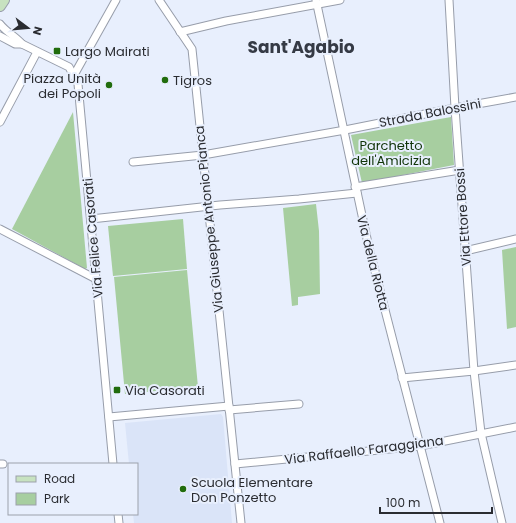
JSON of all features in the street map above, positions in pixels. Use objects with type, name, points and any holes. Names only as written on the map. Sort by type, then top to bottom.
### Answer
[{"type":"main road","points":[[0,6],[4,0]]},
{"type":"street","points":[[0,24],[5,31],[18,39],[22,44],[69,68],[74,75],[116,0]]},
{"type":"street","name":"Via Giuseppe Antonio Pianca","points":[[159,0],[192,49],[241,523]]},
{"type":"street","points":[[180,32],[316,2],[340,0]]},
{"type":"street","name":"Via Ettore Bossi","points":[[449,0],[455,108],[474,371],[481,433],[502,523]]},
{"type":"street","name":"Via della Riotta","points":[[316,2],[345,130],[369,248],[440,523]]},
{"type":"street","points":[[0,36],[15,44],[22,44]]},
{"type":"street","points":[[0,122],[37,52]]},
{"type":"street","name":"Via Felice Casorati","points":[[74,75],[78,84],[81,104],[113,463]]},
{"type":"street","name":"Strada Balossini","points":[[133,162],[203,155],[345,130],[516,97]]},
{"type":"street","points":[[91,219],[356,190],[460,170]]},
{"type":"street","points":[[0,229],[96,278]]},
{"type":"street","points":[[465,252],[516,239]]},
{"type":"street","points":[[402,378],[474,371],[516,365]]},
{"type":"street","points":[[109,416],[299,404]]},
{"type":"street","name":"Via Raffaello Faraggiana","points":[[235,464],[420,446],[516,427]]},
{"type":"shaded area","name":"Scuola Elementare Don Ponzetto","points":[[221,414],[223,417],[232,523],[134,523],[133,515],[138,515],[138,463],[129,463],[125,423]]},
{"type":"green space","points":[[73,112],[87,268],[85,269],[12,229]]},
{"type":"green space","name":"Parchetto dell'Amicizia","points":[[451,117],[454,165],[362,183],[351,135]]},
{"type":"green space","points":[[316,204],[319,231],[320,294],[298,297],[298,305],[292,306],[283,208]]},
{"type":"green space","points":[[183,219],[187,269],[113,276],[108,226]]},
{"type":"green space","points":[[516,247],[516,327],[507,329],[502,250]]},
{"type":"green space","points":[[187,270],[198,387],[125,394],[114,277]]},
{"type":"place","name":"Largo Mairati","points":[[57,51]]},
{"type":"place","name":"Tigros","points":[[165,80]]},
{"type":"place","name":"Piazza Unità dei Popoli","points":[[109,85]]},
{"type":"place","name":"Via Casorati","points":[[117,390]]},
{"type":"place","name":"Scuola Elementare Don Ponzetto","points":[[183,489]]},
{"type":"district","name":"Sant'Agabio","points":[[301,47]]}]
